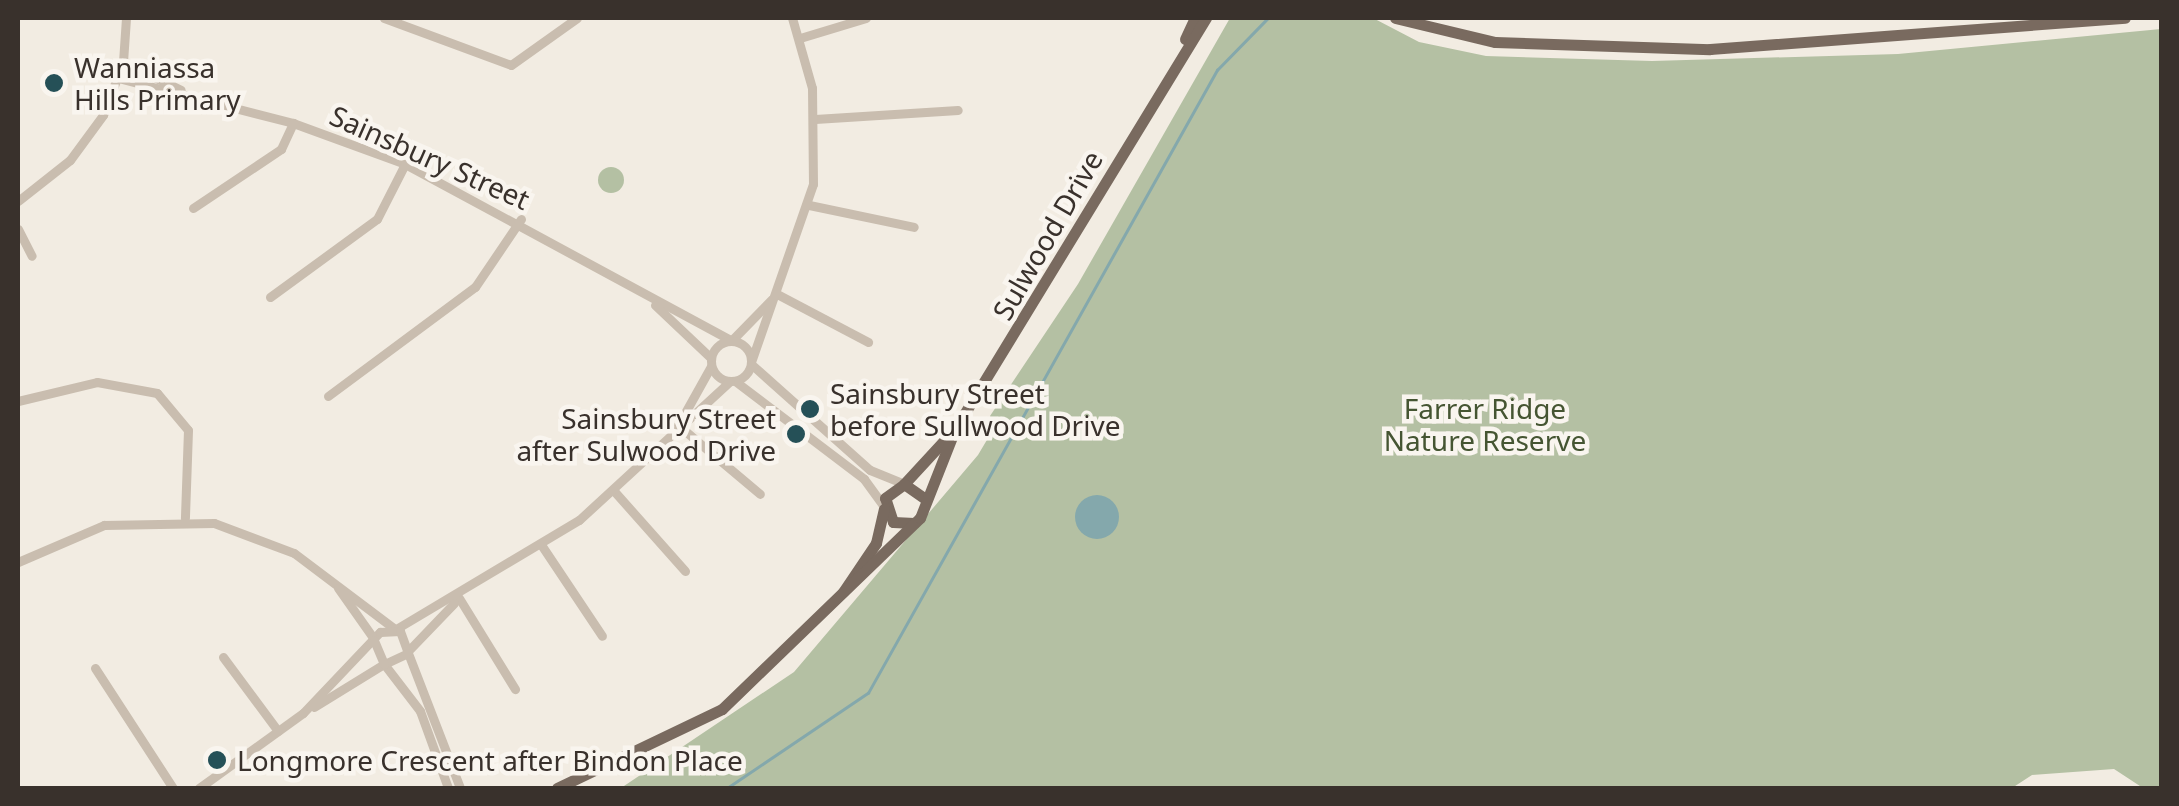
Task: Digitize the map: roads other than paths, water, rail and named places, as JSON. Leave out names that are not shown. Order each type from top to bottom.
[{"type":"main road","name":"Sulwood Drive","points":[[916,522],[955,429],[1174,61],[1195,18]]},
{"type":"main road","name":"Sulwood Drive","points":[[1174,61],[1206,18]]},
{"type":"main road","points":[[1185,48],[1215,18]]},
{"type":"main road","points":[[1395,18],[1495,42],[1710,49],[2125,18]]},
{"type":"main road","name":"Sulwood Drive","points":[[884,508],[955,429]]},
{"type":"main road","points":[[904,484],[924,498]]},
{"type":"main road","points":[[884,508],[897,524],[916,522]]},
{"type":"main road","points":[[842,592],[876,543],[884,508]]},
{"type":"main road","points":[[558,788],[722,709],[916,522]]},
{"type":"street","points":[[18,201],[79,150],[118,78],[126,18]]},
{"type":"street","points":[[384,18],[512,65],[577,18]]},
{"type":"street","points":[[303,712],[374,639],[459,598],[542,546],[614,491],[678,424],[751,363],[809,205],[815,119],[800,38],[792,18]]},
{"type":"street","points":[[800,38],[866,18]]},
{"type":"street","name":"Sainsbury Street","points":[[123,62],[181,90]]},
{"type":"street","name":"Sainsbury Street","points":[[118,78],[181,90],[293,123],[405,164],[521,220],[643,294],[732,340]]},
{"type":"street","points":[[815,119],[958,110]]},
{"type":"street","points":[[193,208],[281,149],[293,123]]},
{"type":"street","points":[[270,297],[378,219],[405,164]]},
{"type":"street","points":[[809,205],[914,226]]},
{"type":"street","points":[[328,396],[465,295],[521,220]]},
{"type":"street","points":[[18,229],[32,256]]},
{"type":"street","name":"Sainsbury Street","points":[[643,294],[732,381]]},
{"type":"street","points":[[678,424],[711,362],[777,294]]},
{"type":"street","points":[[777,294],[868,342]]},
{"type":"street","points":[[732,340],[751,363],[870,470],[904,484]]},
{"type":"street","points":[[732,381],[864,479],[884,508]]},
{"type":"street","points":[[18,401],[96,382],[156,392],[191,446],[185,518]]},
{"type":"street","points":[[678,424],[760,494]]},
{"type":"street","points":[[614,491],[685,571]]},
{"type":"street","points":[[18,562],[104,525],[185,518],[256,535],[336,585],[396,629],[409,652],[460,788]]},
{"type":"street","points":[[542,546],[602,636]]},
{"type":"street","points":[[336,585],[374,639],[384,664],[420,712],[448,788]]},
{"type":"street","points":[[199,788],[303,712],[409,652],[459,598]]},
{"type":"street","points":[[459,598],[515,689]]},
{"type":"street","points":[[223,657],[278,731]]},
{"type":"street","points":[[95,668],[173,788]]},
{"type":"water","points":[[1097,495],[1113,501],[1119,517],[1113,533],[1097,539],[1081,533],[1075,517],[1081,501]]},
{"type":"waterway","points":[[727,788],[868,693],[1217,70],[1268,18]]},
{"type":"place","name":"Wanniassa Hills Primary","points":[[54,83]]},
{"type":"place","name":"Sainsbury Street before Sullwood Drive","points":[[810,409]]},
{"type":"place","name":"Sainsbury Street after Sulwood Drive","points":[[796,434]]},
{"type":"place","name":"Longmore Crescent after Bindon Place","points":[[217,760]]},
{"type":"park label","name":"Farrer Ridge Nature Reserve","points":[[1485,424]]}]
